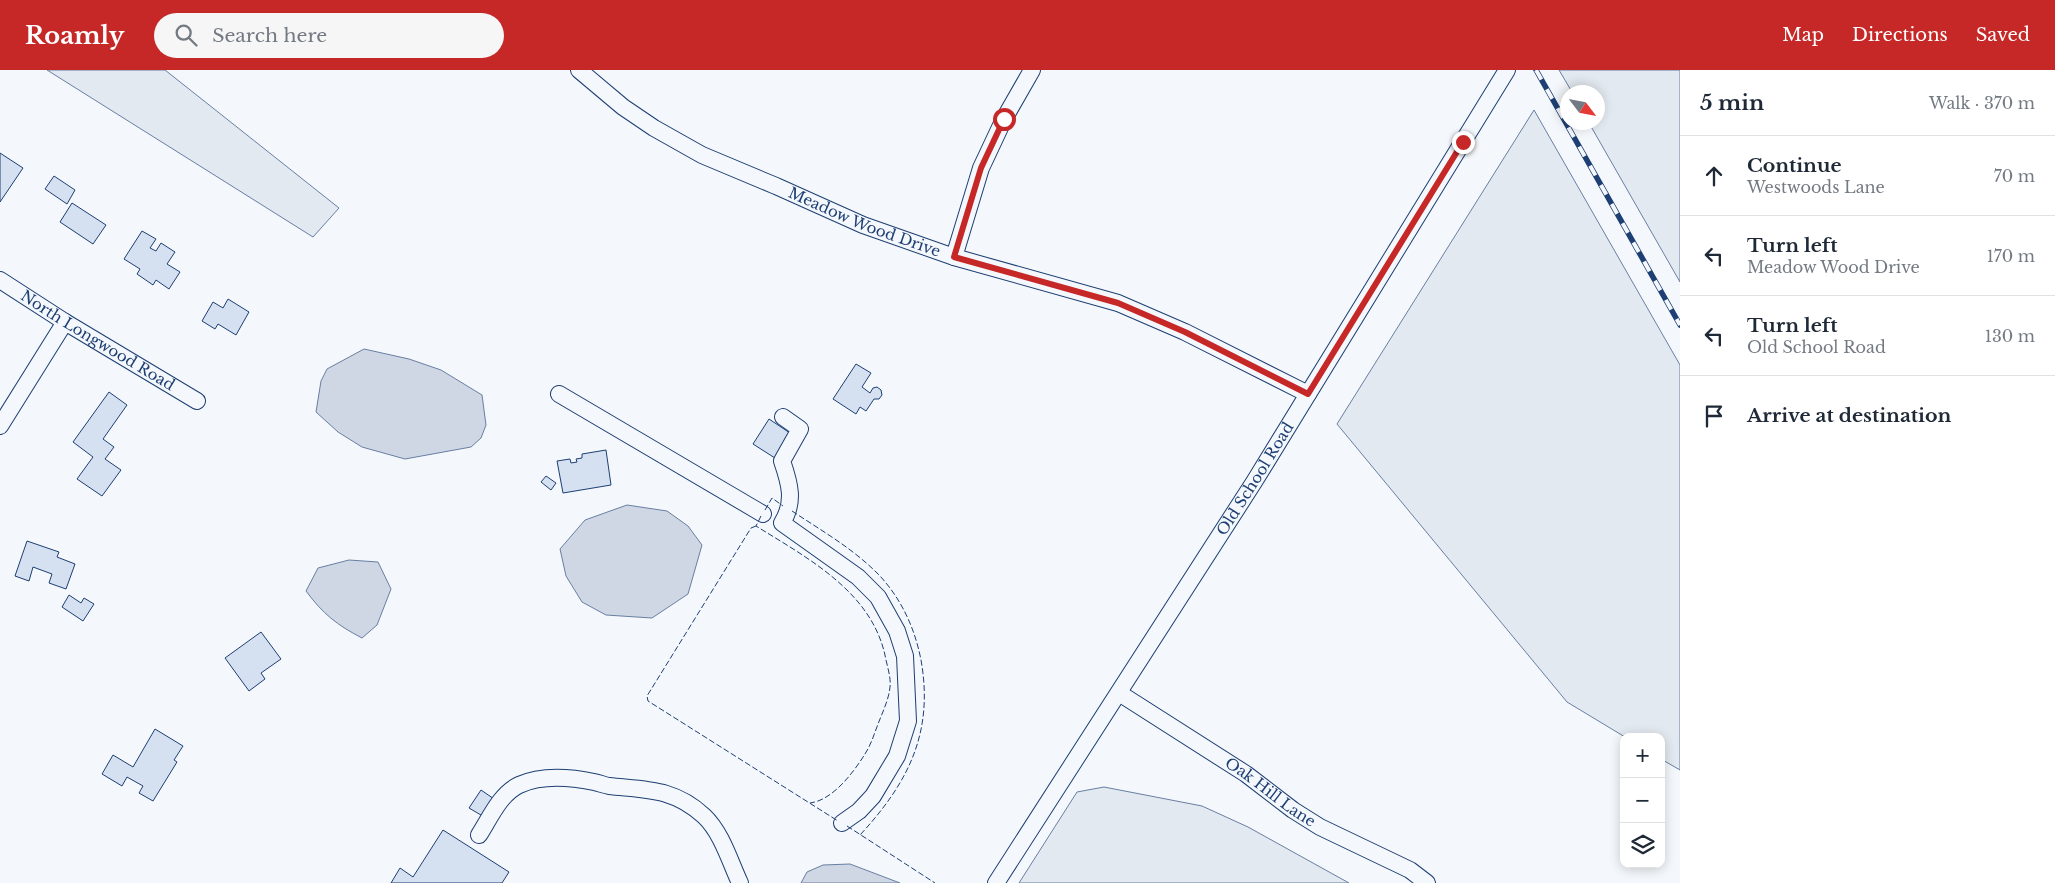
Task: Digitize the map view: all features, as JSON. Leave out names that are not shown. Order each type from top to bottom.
[{"type":"street","name":"Meadow Wood Drive","points":[[579,70],[623,108],[702,155],[863,226],[954,257],[1118,303],[1185,332],[1308,394]]},
{"type":"street","points":[[954,257],[981,168],[1004,119],[1032,70]]},
{"type":"street","name":"Old School Road","points":[[996,883],[1249,490],[1507,70]]},
{"type":"street","name":"North Longwood Road","points":[[0,280],[65,322],[197,401]]},
{"type":"street","points":[[0,426],[65,322]]},
{"type":"street","points":[[559,394],[763,514]]},
{"type":"street","points":[[783,417],[800,429],[782,461],[790,486],[787,514],[782,523],[858,577],[878,597],[897,630],[906,656],[908,721],[897,756],[872,796],[859,811],[842,824]]},
{"type":"street","name":"Oak Hill Lane","points":[[1119,693],[1246,774],[1307,818],[1410,870],[1427,883]]},
{"type":"street","points":[[479,836],[504,795],[518,785],[542,778],[570,778],[607,786],[659,790],[676,796],[704,816],[715,830],[740,883]]},
{"type":"shaded area","points":[[47,70],[165,70],[339,208],[313,237]]},
{"type":"shaded area","points":[[1559,70],[1680,70],[1680,282],[1593,130],[1605,130],[1605,85],[1568,85]]},
{"type":"shaded area","points":[[1534,110],[1680,365],[1680,770],[1665,761],[1665,733],[1620,734],[1567,702],[1337,424]]},
{"type":"shaded area","points":[[364,349],[409,359],[441,370],[482,395],[486,425],[481,438],[471,447],[405,459],[362,447],[338,432],[316,412],[321,381],[327,369]]},
{"type":"shaded area","points":[[627,505],[667,511],[688,526],[702,545],[688,594],[652,618],[606,615],[582,602],[566,576],[560,549],[585,520]]},
{"type":"shaded area","points":[[349,560],[378,562],[391,589],[377,625],[362,638],[331,618],[306,591],[318,568]]},
{"type":"shaded area","points":[[1104,787],[1202,806],[1248,827],[1349,883],[1019,883],[1077,792]]},
{"type":"shaded area","points":[[850,864],[900,883],[801,883],[807,872],[823,865]]},
{"type":"building","points":[[0,153],[23,168],[0,202]]},
{"type":"building","points":[[54,176],[75,190],[67,204],[45,189]]},
{"type":"building","points":[[72,203],[106,225],[93,244],[60,222]]},
{"type":"building","points":[[142,231],[156,239],[150,248],[156,251],[161,243],[175,252],[167,264],[180,272],[169,289],[156,280],[153,285],[137,274],[140,269],[124,259]]},
{"type":"building","points":[[228,299],[249,312],[236,335],[218,324],[215,329],[202,321],[213,302],[223,308]]},
{"type":"building","points":[[856,364],[871,373],[862,387],[870,393],[873,388],[877,387],[881,390],[882,395],[879,399],[874,399],[866,411],[860,407],[856,414],[833,399]]},
{"type":"building","points":[[109,392],[127,405],[103,439],[114,447],[105,459],[121,470],[102,496],[77,479],[93,457],[73,442]]},
{"type":"building","points":[[769,419],[793,435],[778,460],[753,444]]},
{"type":"building","points":[[606,450],[611,485],[563,493],[557,461],[570,459],[571,463],[577,462],[576,459],[582,458],[582,454]]},
{"type":"building","points":[[546,476],[556,483],[551,490],[541,482]]},
{"type":"building","points":[[27,541],[59,552],[57,557],[75,564],[66,589],[49,583],[52,574],[33,567],[29,581],[15,576]]},
{"type":"building","points":[[69,595],[81,603],[84,598],[94,604],[83,621],[62,607]]},
{"type":"building","points":[[261,632],[281,659],[261,673],[265,679],[249,691],[225,658]]},
{"type":"building","points":[[155,729],[183,746],[174,760],[177,762],[153,801],[139,793],[143,786],[127,777],[122,786],[102,774],[113,755],[133,767]]},
{"type":"building","points":[[481,790],[497,801],[486,818],[469,808]]},
{"type":"building","points":[[443,830],[509,872],[502,883],[391,883],[400,868],[413,877]]},
{"type":"railway","points":[[1536,70],[1680,325]]},
{"type":"fence","points":[[765,510],[772,498],[783,506]]},
{"type":"fence","points":[[792,511],[849,549],[870,566],[888,585],[901,605],[911,626],[921,660],[924,711],[920,734],[913,755],[904,776],[892,796],[860,835]]},
{"type":"fence","points":[[761,516],[756,526],[817,565],[854,597],[868,615],[879,636],[889,674],[890,687],[887,699],[872,741],[865,754],[842,784],[827,797],[810,803]]},
{"type":"fence","points":[[756,526],[751,528],[647,696],[648,701],[838,821]]},
{"type":"fence","points":[[847,826],[935,883]]},
{"type":"route","points":[[1004,119],[981,168],[954,257],[1118,303],[1185,332],[1308,394],[1463,142]]}]
